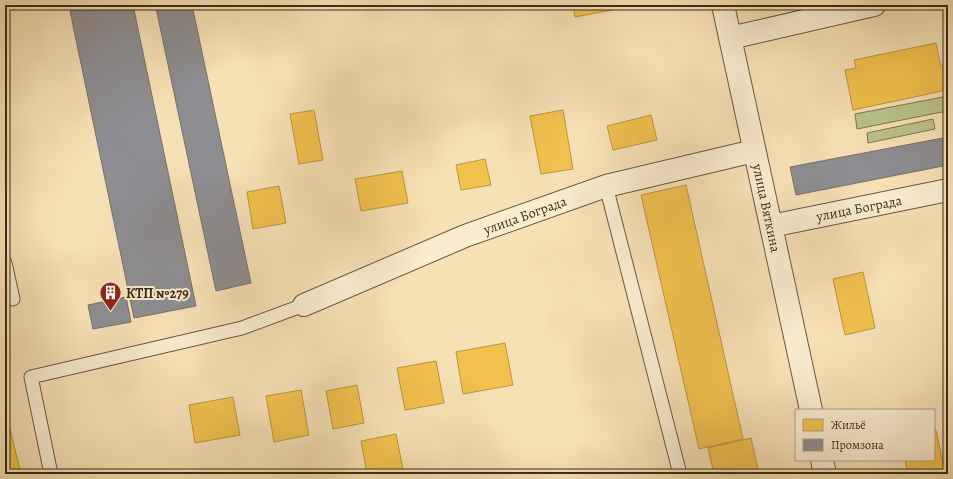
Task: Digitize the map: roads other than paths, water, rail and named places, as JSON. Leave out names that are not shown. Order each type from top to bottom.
[{"type":"street","name":"улица Вяткина","points":[[723,5],[811,409]]},
{"type":"street","points":[[730,38],[874,5]]},
{"type":"street","name":"улица Бограда","points":[[304,305],[465,236],[606,186],[754,150]]},
{"type":"street","name":"улица Бограда","points":[[771,226],[948,190]]},
{"type":"street","points":[[822,461],[825,474]]},
{"type":"lane","points":[[606,186],[680,474]]},
{"type":"lane","points":[[5,263],[13,299]]},
{"type":"lane","points":[[51,474],[30,377],[242,328],[304,305]]},
{"type":"place","name":"КТП №279","points":[[110,312]]}]
